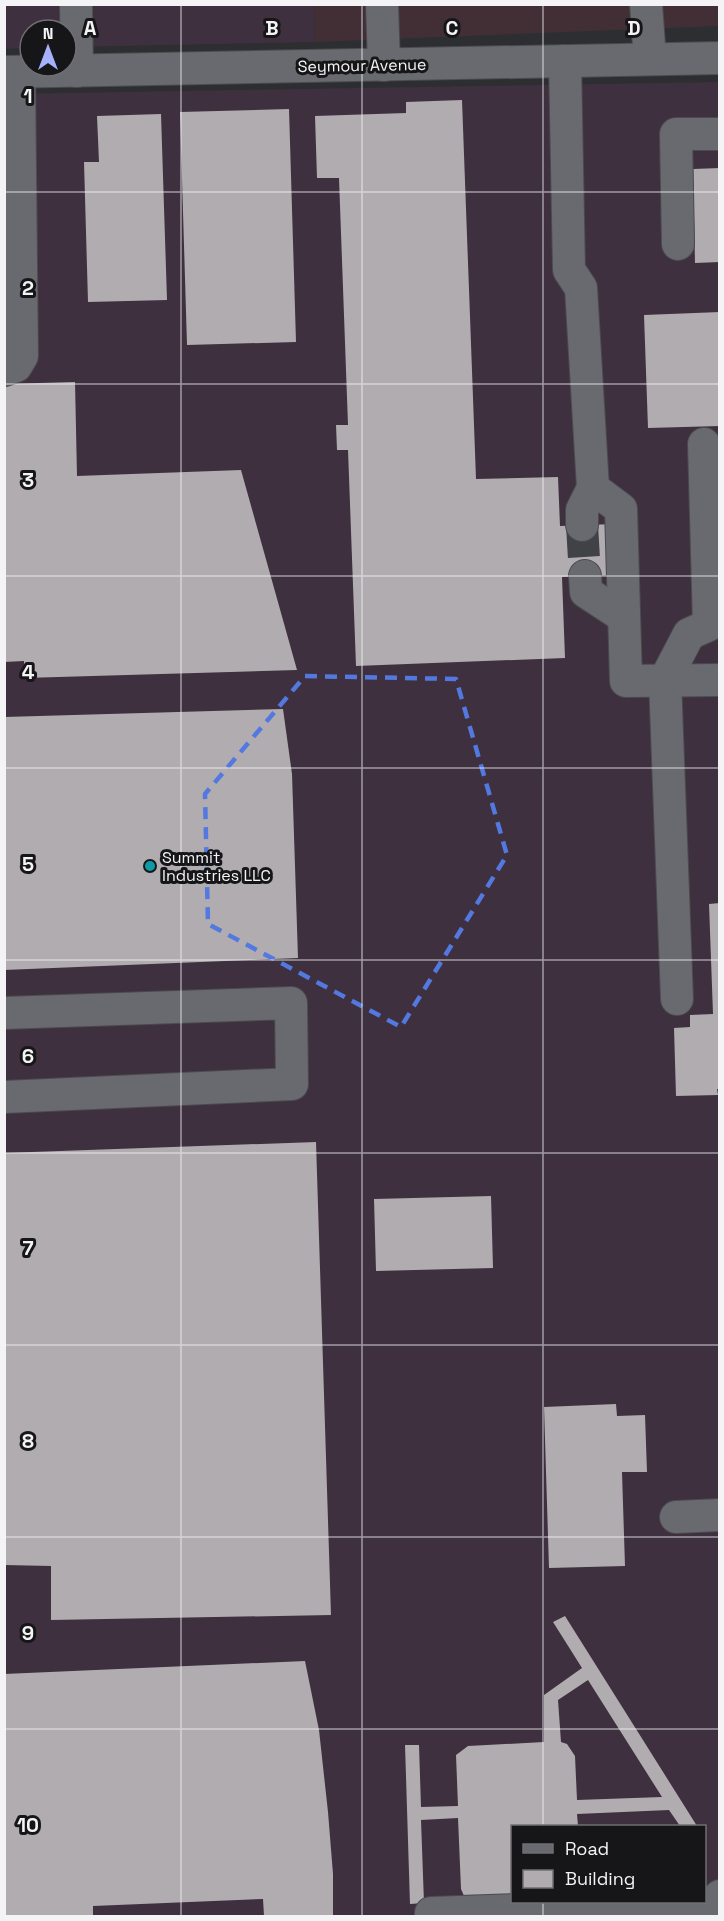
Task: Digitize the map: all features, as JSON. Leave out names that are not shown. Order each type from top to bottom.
[{"type":"street","points":[[381,4],[384,65]]},
{"type":"street","points":[[646,4],[650,59]]},
{"type":"street","name":"Seymour Avenue","points":[[78,71],[720,58]]},
{"type":"street","points":[[565,62],[568,270],[581,288],[593,488],[582,510],[582,525]]},
{"type":"street","points":[[4,370],[16,366],[22,356],[12,72]]},
{"type":"street","points":[[678,244],[676,134],[720,134]]},
{"type":"street","points":[[677,999],[665,680],[689,634],[709,625],[704,444]]},
{"type":"street","points":[[593,488],[621,509],[626,681],[720,680]]},
{"type":"street","points":[[585,576],[586,592],[624,617]]},
{"type":"street","points":[[4,1013],[291,1003],[292,1084],[4,1097]]},
{"type":"street","points":[[676,1517],[720,1515]]},
{"type":"street","points":[[431,1917],[431,1913],[714,1903],[720,1896]]},
{"type":"highlighted area","points":[[305,676],[456,679],[507,855],[401,1027],[208,924],[205,794]]},
{"type":"shaded area","points":[[4,5],[314,5],[315,42],[78,47],[78,18],[18,18],[18,48],[5,49]]},
{"type":"shaded area","points":[[314,5],[719,5],[719,26],[315,42]]},
{"type":"shaded area","points":[[719,82],[719,1916],[5,1916],[4,94]]},
{"type":"building","points":[[462,100],[476,479],[558,477],[560,526],[614,524],[616,575],[562,577],[565,658],[356,666],[348,450],[337,450],[336,425],[348,425],[339,178],[317,178],[315,116],[406,113],[406,102]]},
{"type":"building","points":[[289,109],[296,342],[187,345],[180,112]]},
{"type":"building","points":[[161,114],[167,300],[88,302],[84,162],[99,162],[97,116]]},
{"type":"building","points":[[720,168],[720,262],[695,263],[693,169]]},
{"type":"building","points":[[4,292],[8,292],[10,353],[4,353]]},
{"type":"building","points":[[720,312],[720,426],[648,428],[644,315]]},
{"type":"building","points":[[75,382],[77,476],[241,470],[297,670],[24,678],[24,661],[4,662],[4,384]]},
{"type":"building","name":"Summit Industries LLC","points":[[283,709],[292,774],[298,958],[4,970],[4,717]]},
{"type":"building","points":[[720,903],[720,1089],[717,1089],[718,1095],[676,1096],[674,1028],[690,1027],[690,1015],[713,1014],[709,904]]},
{"type":"building","points":[[316,1142],[331,1615],[51,1620],[51,1566],[4,1565],[4,1153]]},
{"type":"building","points":[[491,1196],[493,1268],[376,1271],[374,1199]]},
{"type":"building","points":[[616,1404],[617,1416],[645,1415],[647,1472],[622,1472],[625,1566],[549,1568],[544,1407]]},
{"type":"building","points":[[565,1616],[696,1825],[679,1825],[669,1810],[577,1814],[578,1825],[511,1825],[511,1899],[472,1901],[464,1896],[461,1889],[458,1818],[421,1820],[424,1903],[410,1904],[405,1745],[419,1745],[421,1807],[458,1806],[456,1755],[468,1746],[544,1742],[544,1695],[582,1668],[553,1622]],"holes":[[[588,1680],[662,1797],[577,1800],[575,1756],[567,1744],[561,1742],[558,1700]]]},
{"type":"building","points":[[305,1661],[319,1730],[333,1874],[333,1916],[264,1916],[263,1899],[93,1906],[93,1916],[4,1916],[4,1674]]},
{"type":"tunnel","points":[[582,525],[585,576]]},
{"type":"place","name":"Summit Industries LLC","points":[[150,866]]}]
